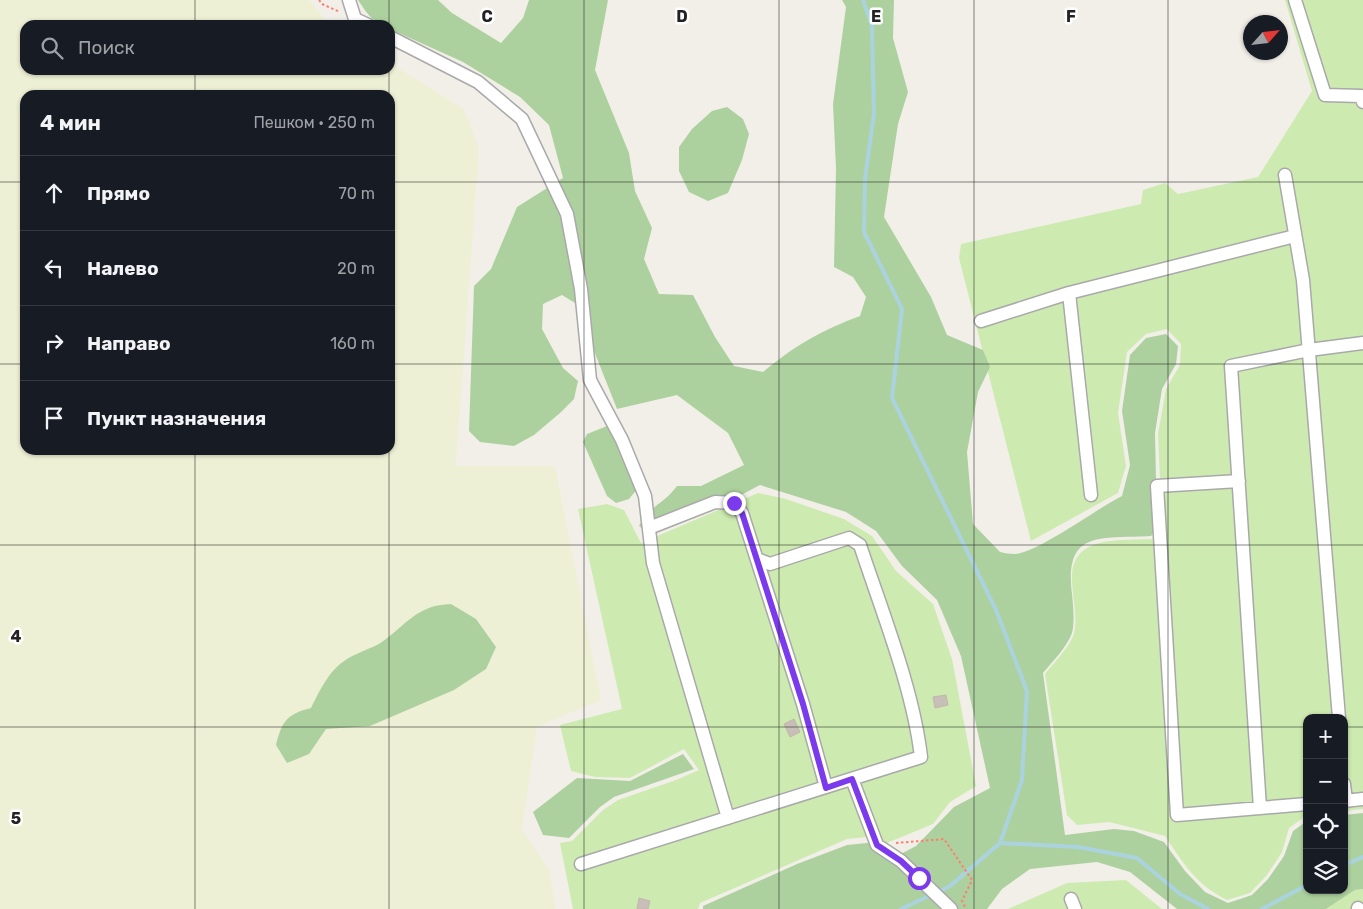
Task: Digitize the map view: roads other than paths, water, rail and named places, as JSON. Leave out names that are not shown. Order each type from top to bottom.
[{"type":"street","points":[[349,0],[358,20]]},
{"type":"street","points":[[1295,0],[1325,95],[1361,96],[1363,102]]},
{"type":"street","points":[[395,39],[478,82],[522,119],[567,214],[581,289],[590,380],[622,440],[645,496],[653,563],[728,818]]},
{"type":"street","points":[[1285,175],[1303,280],[1339,714]]},
{"type":"street","points":[[981,320],[1069,293],[1295,236]]},
{"type":"street","points":[[1069,293],[1091,495]]},
{"type":"street","points":[[1260,808],[1231,366],[1309,350],[1363,343]]},
{"type":"street","points":[[1238,481],[1157,486],[1177,815],[1303,804]]},
{"type":"street","points":[[649,528],[715,502],[734,503],[742,513],[803,704],[826,788]]},
{"type":"street","points":[[581,864],[921,757],[919,737],[907,691],[860,545],[849,538],[770,564],[757,559]]},
{"type":"street","points":[[852,779],[877,845],[901,861],[950,908]]},
{"type":"street","points":[[1348,801],[1363,799]]},
{"type":"waterway","points":[[863,0],[872,26],[874,113],[865,179],[864,232],[902,309],[892,398],[996,610],[1027,691],[1022,780],[1000,843],[950,886],[938,892]]},
{"type":"waterway","points":[[1000,843],[1078,847],[1137,858],[1180,894],[1208,909]]},
{"type":"waterway","points":[[1348,863],[1363,857]]},
{"type":"waterway","points":[[1262,909],[1303,887]]},
{"type":"waterway","points":[[901,909],[931,895]]}]
